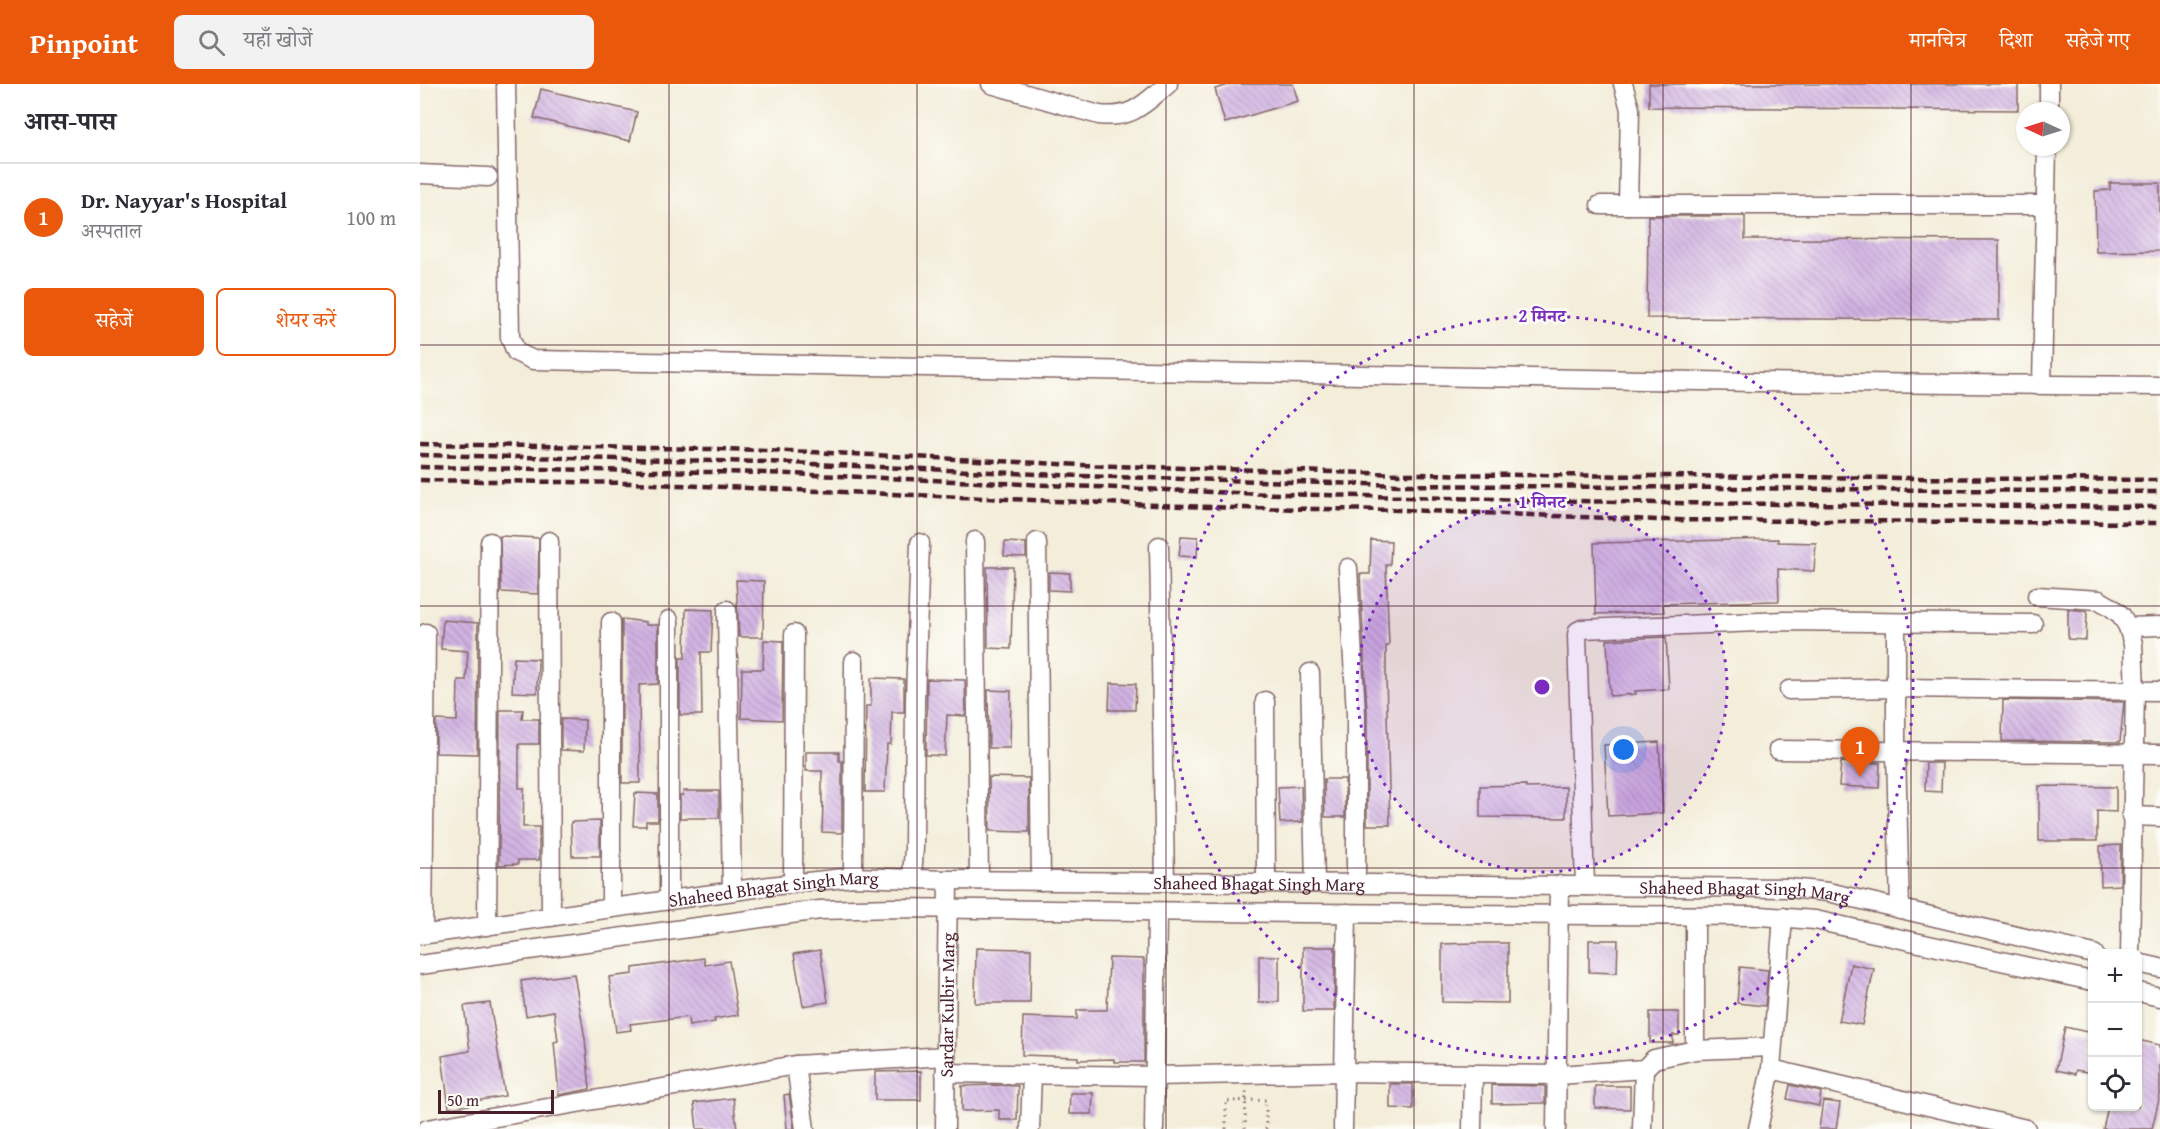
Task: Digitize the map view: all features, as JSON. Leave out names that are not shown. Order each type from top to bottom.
[{"type":"street","points":[[506,84],[510,337],[516,352],[533,360],[1755,382],[2160,386]]},
{"type":"street","points":[[991,84],[1099,115],[1111,116],[1122,116],[1134,111],[1168,84]]},
{"type":"street","points":[[1623,84],[1630,109],[1628,205]]},
{"type":"street","points":[[2049,84],[2049,102]]},
{"type":"street","points":[[2042,384],[2048,156]]},
{"type":"street","points":[[420,174],[488,177]]},
{"type":"street","points":[[1600,205],[2046,205]]},
{"type":"street","points":[[549,541],[551,917]]},
{"type":"street","points":[[975,541],[979,880]]},
{"type":"street","points":[[487,926],[490,542]]},
{"type":"street","points":[[1037,542],[1041,881]]},
{"type":"street","points":[[912,878],[920,543]]},
{"type":"street","points":[[1160,546],[1165,882]]},
{"type":"street","points":[[1348,568],[1356,714],[1356,883]]},
{"type":"street","points":[[2037,596],[2099,600],[2111,606],[2121,615],[2128,627],[2135,659],[2130,949]]},
{"type":"street","points":[[727,610],[732,891]]},
{"type":"street","points":[[669,620],[669,900]]},
{"type":"street","points":[[1585,886],[1578,631],[1582,629],[1784,621],[2033,624]]},
{"type":"street","points":[[611,622],[611,908]]},
{"type":"street","points":[[1896,624],[1900,909]]},
{"type":"street","points":[[2128,627],[2160,626]]},
{"type":"street","points":[[422,934],[426,633]]},
{"type":"street","points":[[793,884],[794,634]]},
{"type":"street","points":[[854,661],[854,877]]},
{"type":"street","points":[[1310,673],[1315,883]]},
{"type":"street","points":[[1790,690],[1897,688],[2160,691]]},
{"type":"street","points":[[1265,701],[1266,883]]},
{"type":"street","points":[[1778,750],[2160,754]]},
{"type":"street","points":[[2131,816],[2160,817]]},
{"type":"street","name":"Shaheed Bhagat Singh Marg","points":[[422,934],[732,891],[854,877],[948,880],[1789,888],[1828,892],[2088,953]]},
{"type":"street","name":"Sardar Kulbir Marg","points":[[945,1129],[948,880]]},
{"type":"street","points":[[1556,1129],[1559,885]]},
{"type":"street","name":"Shaheed Bhagat Singh Marg","points":[[420,965],[820,910],[948,909],[1783,918],[1815,920],[2088,980]]},
{"type":"street","points":[[1154,1129],[1157,912]]},
{"type":"street","points":[[1343,1129],[1347,913]]},
{"type":"street","points":[[1695,916],[1695,1039]]},
{"type":"street","points":[[1758,1129],[1771,1069],[1783,918]]},
{"type":"street","points":[[2142,964],[2160,968]]},
{"type":"street","points":[[2142,993],[2160,997]]},
{"type":"street","points":[[436,1128],[796,1065],[946,1064],[1032,1074],[1155,1076],[1343,1072],[1558,1075],[1644,1069],[1654,1059],[1695,1050],[1772,1047]]},
{"type":"street","points":[[796,1065],[805,1129]]},
{"type":"street","points":[[1642,1129],[1644,1069]]},
{"type":"street","points":[[1771,1069],[2026,1129]]},
{"type":"street","points":[[1030,1129],[1032,1074]]},
{"type":"street","points":[[1472,1129],[1473,1074]]},
{"type":"path","points":[[1245,1129],[1246,1074]]},
{"type":"path","points":[[1226,1129],[1227,1101],[1246,1100],[1266,1100],[1266,1129]]},
{"type":"building","points":[[1232,84],[1293,84],[1298,101],[1225,123],[1215,89]]},
{"type":"building","points":[[1649,84],[2018,84],[2016,110],[1649,107]]},
{"type":"building","points":[[541,89],[637,112],[630,141],[534,118]]},
{"type":"building","points":[[2110,183],[2160,183],[2160,251],[2096,252],[2095,191],[2110,190]]},
{"type":"building","points":[[1648,216],[1745,216],[1745,239],[1999,240],[1999,320],[1647,318]]},
{"type":"building","points":[[500,536],[539,538],[538,594],[501,592]]},
{"type":"building","points":[[1181,536],[1198,537],[1197,557],[1179,556]]},
{"type":"building","points":[[1778,539],[1778,542],[1816,543],[1814,571],[1778,569],[1779,601],[1663,604],[1664,612],[1596,614],[1594,543]]},
{"type":"building","points":[[1371,540],[1391,541],[1390,565],[1386,565],[1390,825],[1367,825],[1367,713],[1360,574],[1370,574]]},
{"type":"building","points":[[1005,542],[1026,543],[1026,557],[1004,556]]},
{"type":"building","points":[[987,567],[1013,567],[1011,649],[988,648]]},
{"type":"building","points":[[1049,572],[1070,573],[1070,591],[1049,590]]},
{"type":"building","points":[[736,580],[764,581],[763,637],[739,637]]},
{"type":"building","points":[[686,609],[713,610],[711,652],[701,652],[702,715],[680,715],[680,658],[685,658]]},
{"type":"building","points":[[2068,609],[2087,611],[2086,640],[2068,639]]},
{"type":"building","points":[[622,619],[646,622],[646,625],[658,625],[658,684],[639,685],[640,783],[622,783]]},
{"type":"building","points":[[443,620],[478,623],[477,754],[436,753],[436,720],[457,721],[458,680],[466,680],[468,651],[441,649]]},
{"type":"building","points":[[1666,637],[1669,689],[1635,691],[1636,694],[1610,696],[1607,640]]},
{"type":"building","points":[[764,640],[783,641],[782,720],[741,718],[742,669],[763,669]]},
{"type":"building","points":[[514,658],[538,659],[537,693],[512,692]]},
{"type":"building","points":[[871,678],[904,679],[904,712],[892,712],[891,744],[887,744],[885,792],[865,792],[866,706],[871,706]]},
{"type":"building","points":[[927,679],[965,680],[966,716],[947,715],[945,756],[926,755]]},
{"type":"building","points":[[1110,683],[1136,684],[1135,710],[1109,710]]},
{"type":"building","points":[[988,690],[1011,691],[1010,748],[989,748]]},
{"type":"building","points":[[2003,700],[2124,702],[2120,742],[2002,741]]},
{"type":"building","points":[[500,710],[523,710],[522,719],[539,719],[539,744],[519,744],[519,788],[524,788],[523,827],[539,827],[539,860],[518,860],[518,864],[499,865]]},
{"type":"building","points":[[561,719],[585,720],[584,751],[561,750]]},
{"type":"building","points":[[1659,742],[1663,813],[1608,816],[1604,745]]},
{"type":"building","points":[[806,752],[839,752],[839,761],[842,761],[842,833],[822,832],[822,771],[806,771]]},
{"type":"building","points":[[1841,762],[1880,763],[1879,788],[1839,786]]},
{"type":"building","points":[[1926,763],[1942,763],[1941,792],[1925,791]]},
{"type":"building","points":[[989,777],[1029,778],[1029,832],[990,831]]},
{"type":"building","points":[[1324,779],[1345,779],[1345,817],[1325,817]]},
{"type":"building","points":[[1526,785],[1526,788],[1566,787],[1566,818],[1480,817],[1480,786]]},
{"type":"building","points":[[1301,786],[1302,822],[1280,823],[1278,787]]},
{"type":"building","points":[[2039,786],[2116,787],[2116,812],[2097,811],[2097,841],[2039,841]]},
{"type":"building","points":[[683,791],[719,791],[719,818],[680,818],[680,795],[683,795]]},
{"type":"building","points":[[635,793],[658,794],[658,821],[646,821],[646,826],[633,826]]},
{"type":"building","points":[[600,821],[600,856],[572,856],[571,822]]},
{"type":"building","points":[[2121,845],[2120,885],[2101,886],[2100,846]]},
{"type":"building","points":[[1589,940],[1618,940],[1617,973],[1589,972]]},
{"type":"building","points":[[1508,943],[1508,1003],[1442,1002],[1442,944]]},
{"type":"building","points":[[1303,947],[1335,947],[1334,1011],[1303,1011]]},
{"type":"building","points":[[976,948],[1031,949],[1030,1003],[975,1003]]},
{"type":"building","points":[[820,950],[828,1002],[803,1006],[794,954]]},
{"type":"building","points":[[1259,956],[1279,956],[1279,1002],[1259,1003]]},
{"type":"building","points":[[704,958],[705,965],[729,961],[738,1015],[689,1026],[688,1017],[630,1024],[631,1030],[616,1032],[609,977],[633,974],[633,968]]},
{"type":"building","points":[[1109,958],[1144,959],[1144,1062],[1022,1055],[1023,1017],[1077,1019],[1077,1010],[1107,1010]]},
{"type":"building","points":[[1851,964],[1874,969],[1862,1025],[1839,1021]]},
{"type":"building","points":[[1740,967],[1768,970],[1765,1006],[1737,1003]]},
{"type":"building","points":[[574,974],[585,1039],[590,1089],[559,1095],[554,1042],[558,1041],[554,1011],[526,1016],[521,981]]},
{"type":"building","points":[[490,1003],[505,1096],[449,1108],[442,1056],[470,1051],[464,1006]]},
{"type":"building","points":[[1650,1012],[1679,1012],[1679,1035],[1673,1035],[1673,1043],[1650,1043]]},
{"type":"building","points":[[2065,1027],[2088,1032],[2088,1072],[2076,1070],[2075,1074],[2056,1070]]},
{"type":"building","points":[[2142,1041],[2160,1045],[2160,1095],[2152,1129],[2103,1129],[2107,1111],[2142,1111]]},
{"type":"building","points":[[921,1071],[921,1100],[875,1100],[875,1072]]},
{"type":"building","points":[[1390,1084],[1413,1084],[1413,1109],[1390,1108]]},
{"type":"building","points":[[1492,1085],[1545,1086],[1545,1103],[1492,1104]]},
{"type":"building","points":[[1790,1085],[1821,1092],[1819,1106],[1787,1099]]},
{"type":"building","points":[[962,1086],[1018,1086],[1017,1120],[999,1120],[999,1110],[962,1111]]},
{"type":"building","points":[[1595,1086],[1630,1086],[1630,1109],[1595,1108]]},
{"type":"building","points":[[1070,1093],[1093,1093],[1092,1114],[1069,1114]]},
{"type":"building","points":[[789,1094],[794,1129],[787,1129],[784,1095]]},
{"type":"building","points":[[733,1098],[737,1129],[697,1129],[694,1103]]},
{"type":"building","points":[[1823,1101],[1840,1103],[1836,1129],[1819,1129]]},
{"type":"railway","points":[[420,444],[768,450],[1081,465],[1404,474],[2160,480]]},
{"type":"railway","points":[[420,455],[768,462],[1081,476],[1403,485],[2160,492]]},
{"type":"railway","points":[[420,467],[767,473],[1236,493],[1662,503],[2160,507]]},
{"type":"railway","points":[[420,480],[631,483],[1236,508],[1403,510],[1658,520],[2160,523]]},
{"type":"place","name":"Dr. Nayyar's Hospital","points":[[1860,777]]}]
